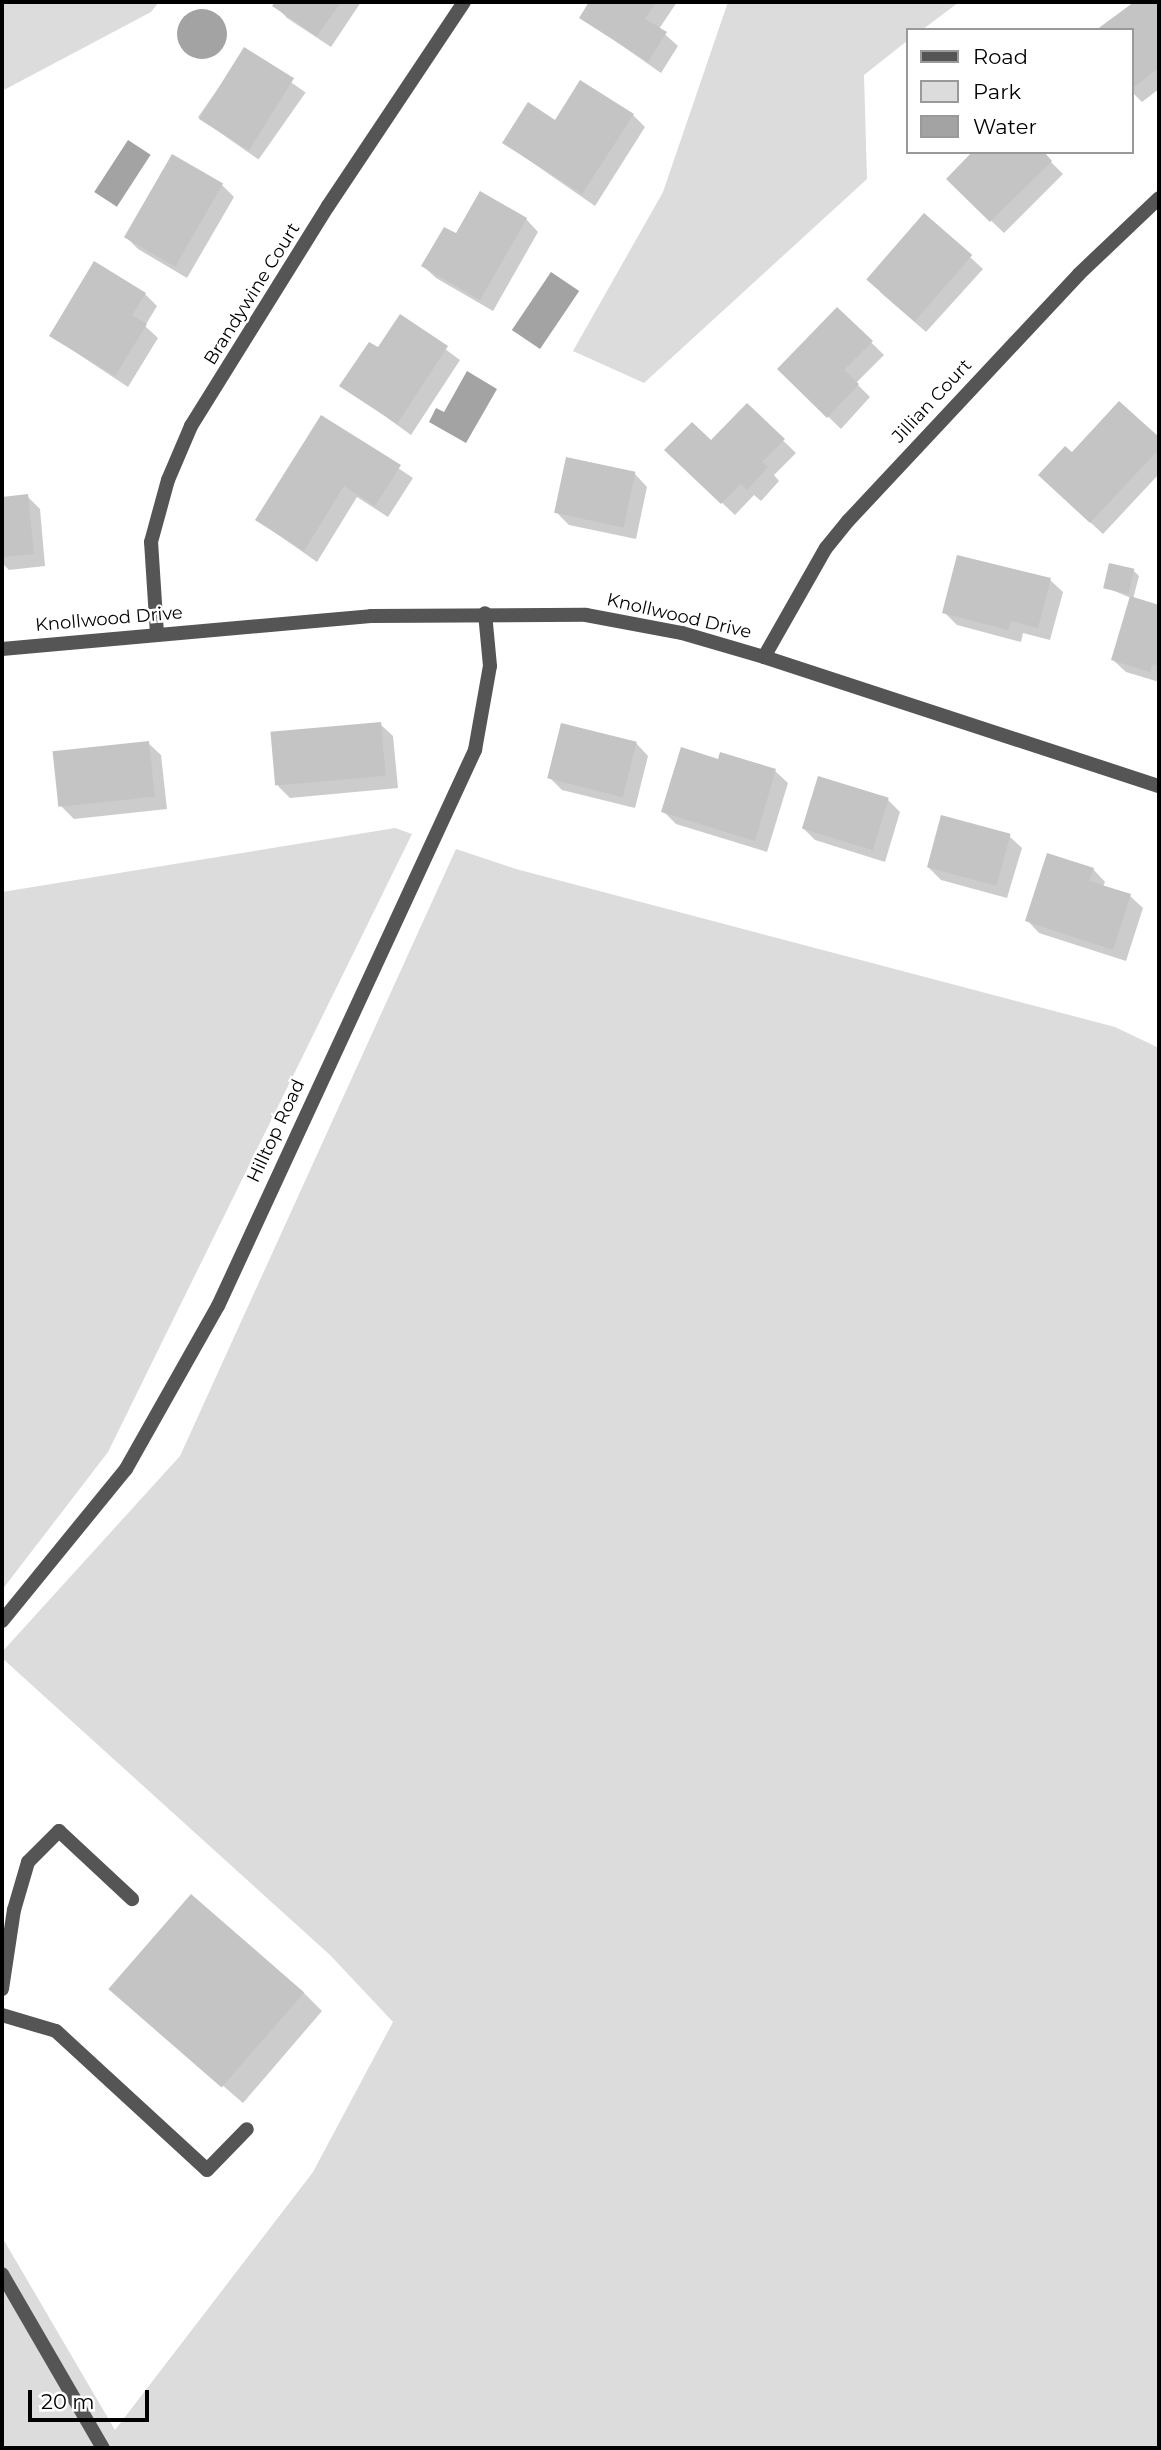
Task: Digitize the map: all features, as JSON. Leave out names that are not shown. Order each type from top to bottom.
[{"type":"street","name":"Brandywine Court","points":[[157,634],[151,542],[168,480],[191,426],[464,2]]},
{"type":"street","name":"Jillian Court","points":[[764,656],[826,548],[848,521],[1079,274],[1159,198]]},
{"type":"street","name":"Knollwood Drive","points":[[2,649],[371,616],[485,612],[586,615],[682,633],[764,656],[1159,786]]},
{"type":"street","name":"Hilltop Road","points":[[2,1621],[126,1469],[218,1306],[475,750],[490,666],[485,612]]},
{"type":"street","points":[[2,1989],[14,1910],[28,1862],[59,1832],[132,1899]]},
{"type":"street","points":[[2,2015],[56,2031],[207,2169],[247,2129]]},
{"type":"street","points":[[2,2274],[103,2448]]},
{"type":"green space","points":[[2,2],[159,2],[151,12],[2,91]]},
{"type":"green space","points":[[728,2],[959,2],[925,28],[906,28],[906,42],[864,75],[867,179],[644,383],[573,351],[663,192]]},
{"type":"green space","points":[[395,828],[412,834],[108,1452],[2,1590],[2,892]]},
{"type":"green space","points":[[456,849],[516,869],[1115,1027],[1159,1048],[1159,2448],[2,2448],[2,2237],[115,2430],[313,2172],[393,2022],[330,1955],[2,1658],[2,1652],[180,1456]]},
{"type":"water","points":[[202,9],[220,16],[227,34],[220,52],[202,59],[184,52],[177,34],[184,16]]},
{"type":"water","points":[[128,140],[151,155],[117,207],[94,192]]},
{"type":"water","points":[[551,272],[579,291],[540,349],[512,330]]},
{"type":"water","points":[[467,371],[497,389],[466,443],[429,422],[436,408],[444,412]]},
{"type":"building","points":[[275,2],[341,2],[317,36],[272,6]]},
{"type":"building","points":[[589,2],[656,2],[645,19],[667,32],[648,62],[579,18]]},
{"type":"building","points":[[1134,2],[1159,2],[1159,68],[1133,88],[1133,28],[1099,28]]},
{"type":"building","points":[[244,47],[294,78],[249,150],[199,119]]},
{"type":"building","points":[[580,80],[634,114],[582,194],[502,143],[528,102],[555,120]]},
{"type":"building","points":[[172,154],[223,184],[175,267],[124,237]]},
{"type":"building","points":[[970,154],[1046,154],[1052,161],[990,222],[946,179]]},
{"type":"building","points":[[480,191],[527,218],[480,300],[421,266],[444,227],[456,233]]},
{"type":"building","points":[[924,213],[972,255],[915,321],[866,279]]},
{"type":"building","points":[[94,261],[146,293],[132,315],[147,324],[115,376],[49,336]]},
{"type":"building","points":[[837,307],[873,341],[844,370],[859,384],[827,418],[777,369]]},
{"type":"building","points":[[400,314],[448,346],[397,424],[339,386],[369,342],[378,347]]},
{"type":"building","points":[[1119,401],[1159,437],[1159,449],[1090,523],[1038,475],[1065,446],[1072,452]]},
{"type":"building","points":[[747,403],[785,439],[762,462],[768,467],[747,490],[741,484],[721,504],[664,450],[692,422],[711,440]]},
{"type":"building","points":[[321,415],[401,465],[375,506],[344,486],[304,551],[255,520]]},
{"type":"building","points":[[566,457],[635,472],[624,528],[554,513]]},
{"type":"building","points":[[28,494],[34,554],[2,557],[2,497]]},
{"type":"building","points":[[957,555],[1051,578],[1038,628],[1011,621],[1008,630],[942,613]]},
{"type":"building","points":[[1109,563],[1134,569],[1128,594],[1103,588]]},
{"type":"building","points":[[1130,596],[1159,605],[1159,666],[1153,664],[1150,672],[1111,660]]},
{"type":"building","points":[[381,722],[386,776],[275,785],[270,732]]},
{"type":"building","points":[[561,723],[637,742],[623,797],[547,778]]},
{"type":"building","points":[[149,741],[155,797],[58,807],[53,751]]},
{"type":"building","points":[[681,747],[718,759],[720,752],[776,769],[755,841],[661,812]]},
{"type":"building","points":[[818,776],[889,798],[873,850],[802,829]]},
{"type":"building","points":[[941,815],[1011,834],[997,886],[927,867]]},
{"type":"building","points":[[1047,853],[1094,868],[1089,881],[1131,894],[1113,950],[1025,921]]},
{"type":"building","points":[[191,1894],[304,1992],[222,2088],[108,1989]]}]
